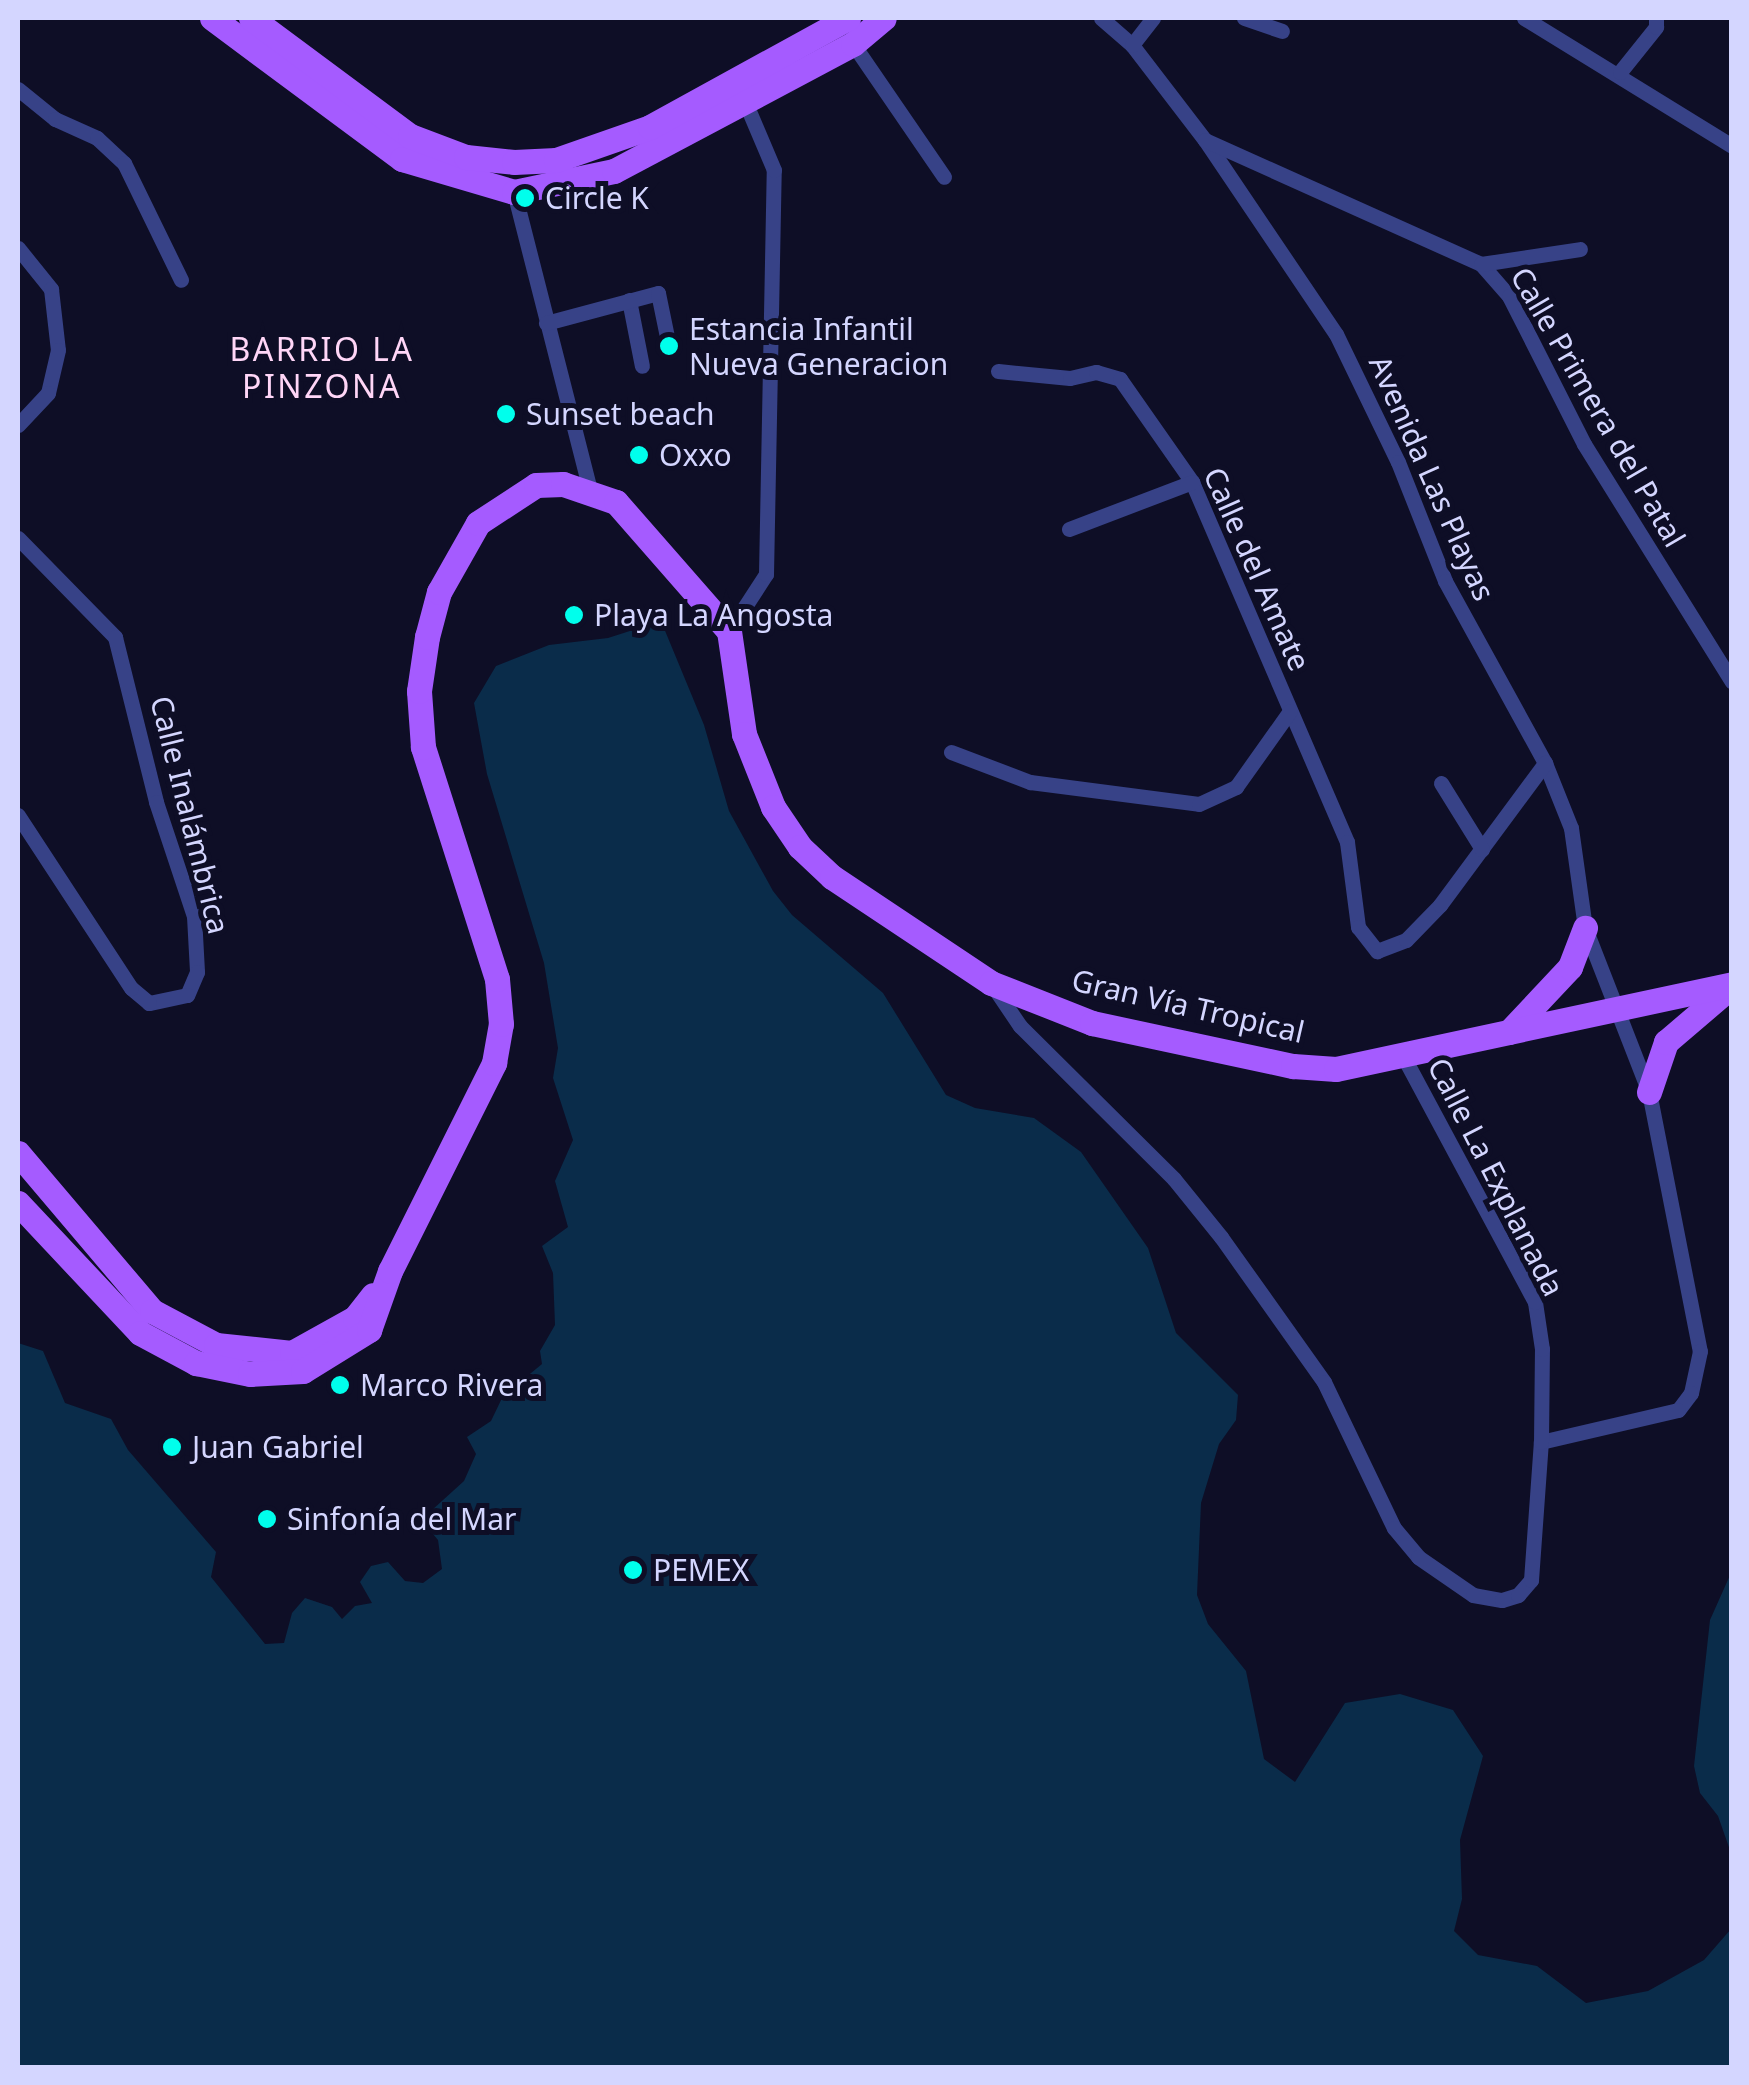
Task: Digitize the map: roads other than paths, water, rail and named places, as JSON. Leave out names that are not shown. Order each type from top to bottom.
[{"type":"main road","points":[[212,18],[402,159],[514,192],[614,171],[848,18]]},
{"type":"main road","points":[[251,18],[410,136],[466,157],[556,160],[650,127],[852,44],[884,18]]},
{"type":"main road","points":[[18,1203],[140,1333],[212,1369],[250,1374],[314,1369],[369,1330],[390,1271],[494,1063],[501,1024],[498,979],[424,747],[419,691],[427,636],[440,592],[478,523],[536,486],[590,491],[616,502],[729,631]]},
{"type":"main road","name":"Gran Vía Tropical","points":[[729,631],[744,734],[774,808],[800,847],[832,877],[991,983],[1092,1023],[1294,1066],[1336,1069],[1732,985]]},
{"type":"main road","points":[[1508,1032],[1570,968],[1585,928]]},
{"type":"main road","points":[[1649,1092],[1666,1042],[1732,985]]},
{"type":"main road","points":[[18,1153],[152,1310],[216,1345],[292,1353],[355,1318],[390,1271]]},
{"type":"street","name":"Avenida Las Playas","points":[[1101,18],[1132,46],[1205,140],[1336,334],[1398,462],[1445,582],[1545,763],[1571,828],[1585,928],[1649,1092],[1700,1352],[1698,1374],[1678,1410],[1542,1442]]},
{"type":"street","points":[[1132,46],[1153,18]]},
{"type":"street","points":[[1244,18],[1282,30]]},
{"type":"street","points":[[1524,18],[1620,72],[1732,146]]},
{"type":"street","points":[[1620,72],[1656,27],[1653,18]]},
{"type":"street","points":[[852,44],[944,178]]},
{"type":"street","points":[[18,89],[56,119],[97,138],[124,163],[181,280]]},
{"type":"street","points":[[729,631],[766,574],[774,170],[738,89]]},
{"type":"street","name":"Calle Primera del Patal","points":[[1205,140],[1481,264],[1509,296],[1584,444],[1732,682]]},
{"type":"street","points":[[514,192],[590,491]]},
{"type":"street","points":[[18,248],[51,290],[58,350],[48,393],[18,425]]},
{"type":"street","points":[[1481,264],[1580,248]]},
{"type":"street","points":[[546,323],[658,293],[667,337]]},
{"type":"street","points":[[629,300],[642,366]]},
{"type":"street","name":"Calle del Amate","points":[[998,371],[1030,370],[1120,379],[1192,482],[1347,842],[1358,927],[1377,951],[1406,940],[1482,849],[1545,763]]},
{"type":"street","points":[[1069,529],[1192,482]]},
{"type":"street","name":"Calle Inalámbrica","points":[[18,538],[115,637],[156,802],[194,916],[197,972],[186,996],[149,1003],[131,988],[18,815]]},
{"type":"street","name":"Calle del Amate","points":[[951,752],[1030,782],[1189,805],[1236,787],[1290,711]]},
{"type":"street","points":[[1441,784],[1482,849]]},
{"type":"street","name":"Calle La Explanada","points":[[991,983],[1020,1026],[1174,1179],[1220,1237],[1324,1382],[1394,1528],[1444,1580],[1502,1600],[1518,1595],[1531,1580],[1542,1442],[1542,1348],[1535,1302],[1403,1056]]},
{"type":"water","points":[[661,621],[704,725],[729,811],[773,891],[792,915],[883,993],[946,1095],[975,1108],[1034,1118],[1081,1152],[1148,1248],[1176,1333],[1238,1395],[1236,1420],[1219,1444],[1201,1503],[1197,1595],[1208,1624],[1246,1671],[1264,1759],[1295,1782],[1345,1703],[1400,1694],[1453,1710],[1483,1756],[1460,1840],[1462,1899],[1454,1931],[1478,1955],[1537,1966],[1586,2003],[1648,1991],[1704,1960],[1731,1929],[1731,2067],[18,2067],[18,1343],[43,1351],[65,1403],[111,1419],[128,1450],[216,1552],[211,1577],[265,1644],[284,1643],[292,1613],[305,1598],[332,1607],[342,1619],[355,1606],[372,1603],[360,1582],[371,1566],[388,1562],[405,1581],[423,1583],[442,1569],[438,1540],[421,1520],[464,1481],[476,1454],[467,1437],[491,1421],[503,1396],[542,1364],[540,1351],[555,1325],[553,1273],[542,1246],[568,1227],[555,1181],[573,1140],[553,1078],[558,1048],[544,963],[487,774],[474,703],[496,666],[549,645],[608,638]]},
{"type":"water","points":[[1731,1573],[1731,1853],[1718,1816],[1700,1793],[1694,1766],[1710,1620]]},
{"type":"place","name":"Circle K","points":[[525,198]]},
{"type":"place","name":"Estancia Infantil Nueva Generacion","points":[[669,346]]},
{"type":"place","name":"Sunset beach","points":[[506,414]]},
{"type":"place","name":"Oxxo","points":[[639,455]]},
{"type":"place","name":"Playa La Angosta","points":[[574,615]]},
{"type":"place","name":"Marco Rivera","points":[[340,1385]]},
{"type":"place","name":"Juan Gabriel","points":[[172,1447]]},
{"type":"place","name":"Sinfonía del Mar","points":[[267,1519]]},
{"type":"place","name":"PEMEX","points":[[633,1570]]},
{"type":"district","name":"BARRIO LA PINZONA","points":[[322,368]]}]
